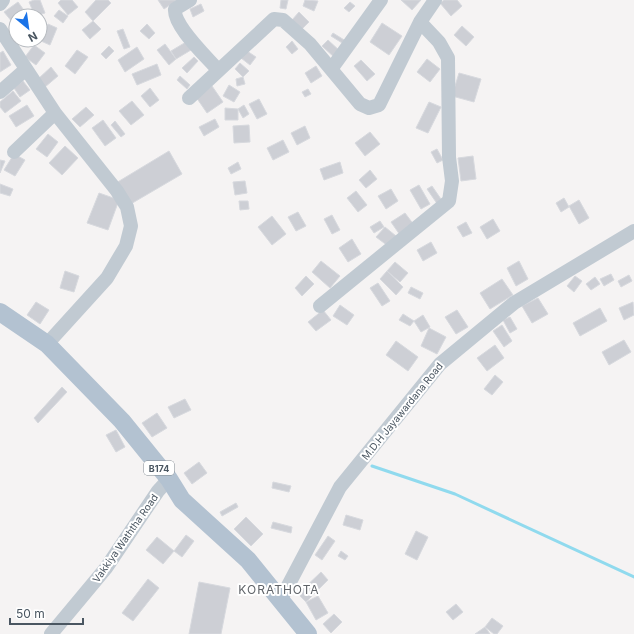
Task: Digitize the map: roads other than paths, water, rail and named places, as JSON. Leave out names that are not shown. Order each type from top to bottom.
[{"type":"main road","name":"B174","points":[[0,312],[47,344],[122,421],[168,479],[182,500],[248,560],[282,599],[308,634]]},
{"type":"street","points":[[0,4],[3,0]]},
{"type":"street","points":[[190,0],[175,9],[174,15],[180,26],[218,70]]},
{"type":"street","points":[[332,68],[381,0]]},
{"type":"street","points":[[189,98],[274,19],[283,20],[310,44],[332,68],[360,104],[369,108],[379,105],[420,22],[435,0]]},
{"type":"street","points":[[320,306],[449,201],[452,181],[449,149],[448,58],[439,42],[420,22]]},
{"type":"street","points":[[0,29],[25,70],[55,113],[117,191],[127,207],[131,226],[126,246],[107,278],[47,344]]},
{"type":"street","points":[[0,92],[25,70]]},
{"type":"street","points":[[14,152],[55,113]]},
{"type":"street","name":"M.D.H Jayawardana Road","points":[[282,599],[340,487],[440,364],[514,303],[634,231]]},
{"type":"street","name":"Vakkiya Waththa Road","points":[[51,634],[106,568],[158,491],[168,479]]},
{"type":"waterway","points":[[372,466],[455,494],[634,577]]},
{"type":"district","name":"KORATHOTA","points":[[279,589]]}]
